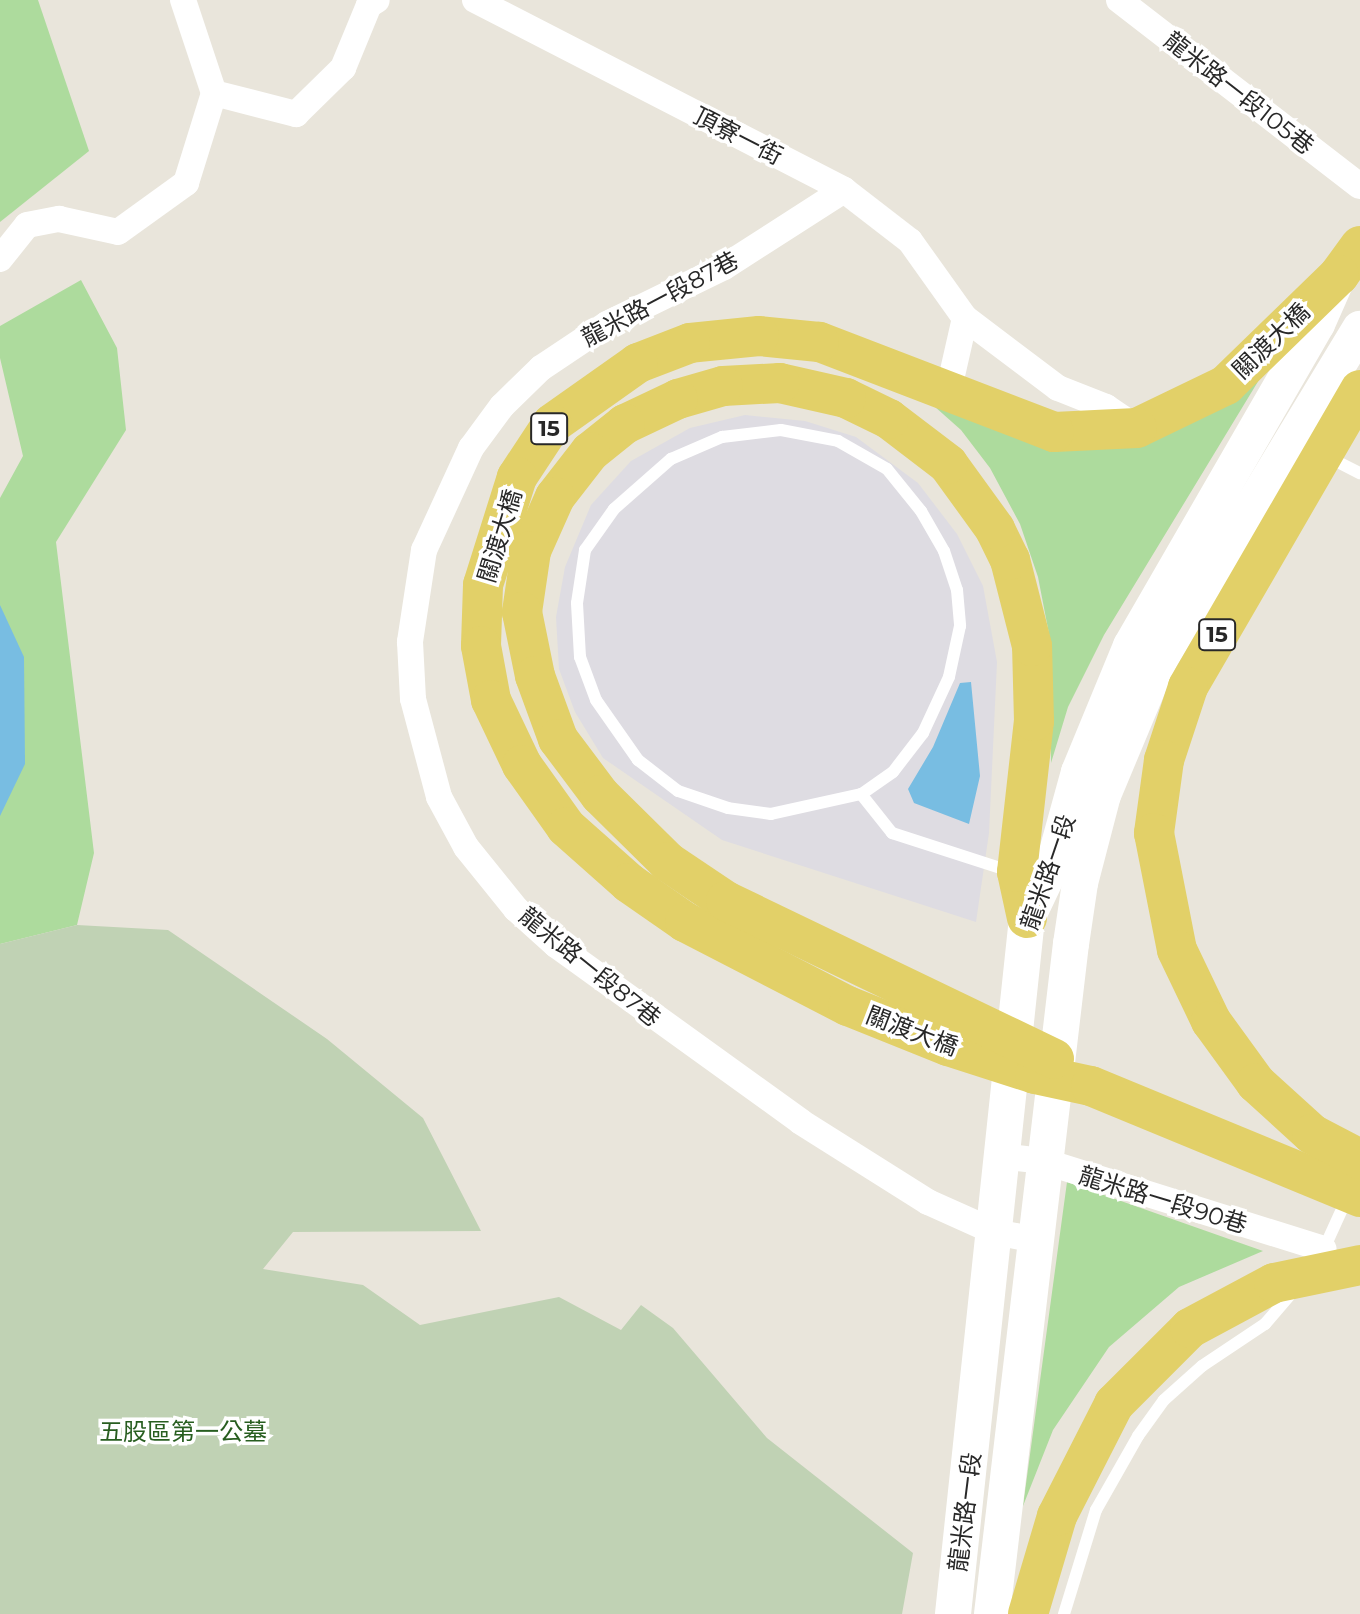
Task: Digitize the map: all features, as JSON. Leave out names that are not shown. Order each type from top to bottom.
[{"type":"main road","name":"龍米路一段","points":[[953,1614],[1027,918],[1055,859],[1079,772],[1131,646],[1309,338],[1350,260]]},
{"type":"main road","name":"關渡大橋","points":[[953,1031],[772,968],[685,922],[629,883],[566,827],[522,765],[491,700],[481,646],[483,585],[517,477],[552,424],[638,363],[690,343],[759,336],[819,342],[1054,432],[1137,428],[1226,385],[1350,260]]},
{"type":"main road","name":"龍米路一段","points":[[992,1614],[1043,1161],[1080,883],[1103,795],[1129,726],[1186,614],[1360,329]]},
{"type":"main road","points":[[1027,918],[1017,872],[1034,721],[1032,646],[1010,560],[995,529],[948,464],[889,419],[846,398],[780,383],[723,386],[678,399],[625,424],[590,452],[555,497],[531,551],[522,612],[535,676],[558,739],[600,795],[668,862],[726,901],[953,1031],[1040,1049],[1091,1086],[1358,1180]]},
{"type":"main road","name":"15","points":[[1358,1180],[1256,1083],[1211,1021],[1177,950],[1154,833],[1164,760],[1188,687],[1343,464],[1360,390]]},
{"type":"main road","points":[[1041,1610],[1057,1516],[1114,1404],[1190,1328],[1274,1283],[1360,1265]]},
{"type":"street","points":[[0,259],[27,225],[59,219],[118,232],[186,183],[214,93],[183,0]]},
{"type":"street","points":[[214,93],[296,114],[343,68],[369,5],[377,0]]},
{"type":"street","name":"頂寮一街","points":[[476,0],[844,190],[910,241],[965,318],[1058,388],[1106,407],[1137,428]]},
{"type":"street","name":"龍米路一段105巷","points":[[1119,0],[1360,186]]},
{"type":"street","name":"龍米路一段87巷","points":[[844,190],[724,267],[607,324],[541,368],[502,406],[471,448],[424,550],[410,642],[413,699],[439,797],[466,847],[516,909],[663,1026],[801,1122],[928,1202],[995,1232],[1036,1240]]},
{"type":"street","points":[[948,393],[965,318]]},
{"type":"street","name":"龍米路一段90巷","points":[[1000,1156],[1043,1161],[1324,1249]]},
{"type":"lane","points":[[781,430],[838,441],[887,469],[921,511],[944,551],[957,590],[960,626],[949,677],[923,733],[893,772],[861,794],[771,814],[728,808],[678,791],[638,760],[596,700],[580,657],[577,603],[585,550],[614,509],[671,459],[722,437],[781,430]]},
{"type":"lane","points":[[861,794],[892,833],[1017,872]]},
{"type":"lane","points":[[1041,1610],[1138,1436],[1164,1400],[1202,1366],[1265,1324],[1324,1249],[1358,1180]]},
{"type":"shaded area","points":[[745,415],[805,421],[856,437],[918,483],[957,534],[983,586],[997,662],[989,833],[976,922],[722,840],[603,758],[575,712],[559,669],[556,617],[565,567],[591,505],[631,461],[690,428]]},
{"type":"green space","points":[[0,0],[38,0],[89,151],[0,222]]},
{"type":"green space","points":[[81,280],[117,348],[126,430],[56,542],[94,853],[77,925],[0,944],[0,498],[23,456],[0,358],[0,326]]},
{"type":"green space","points":[[1276,352],[1104,635],[1068,707],[1051,763],[1050,639],[1038,577],[1020,524],[990,468],[961,430],[925,398],[1077,445]]},
{"type":"green space","name":"五股區第一公墓","points":[[77,925],[168,930],[327,1039],[423,1118],[481,1231],[293,1232],[263,1269],[363,1285],[420,1325],[559,1297],[621,1330],[641,1305],[673,1328],[767,1438],[913,1553],[902,1614],[0,1614],[0,944]]},
{"type":"green space","points":[[1067,1182],[1263,1251],[1179,1287],[1109,1347],[1053,1430],[1023,1506]]},
{"type":"water","points":[[0,605],[24,657],[25,764],[0,816]]},
{"type":"water","points":[[971,682],[980,776],[969,824],[914,803],[908,789],[933,747],[960,683]]}]
